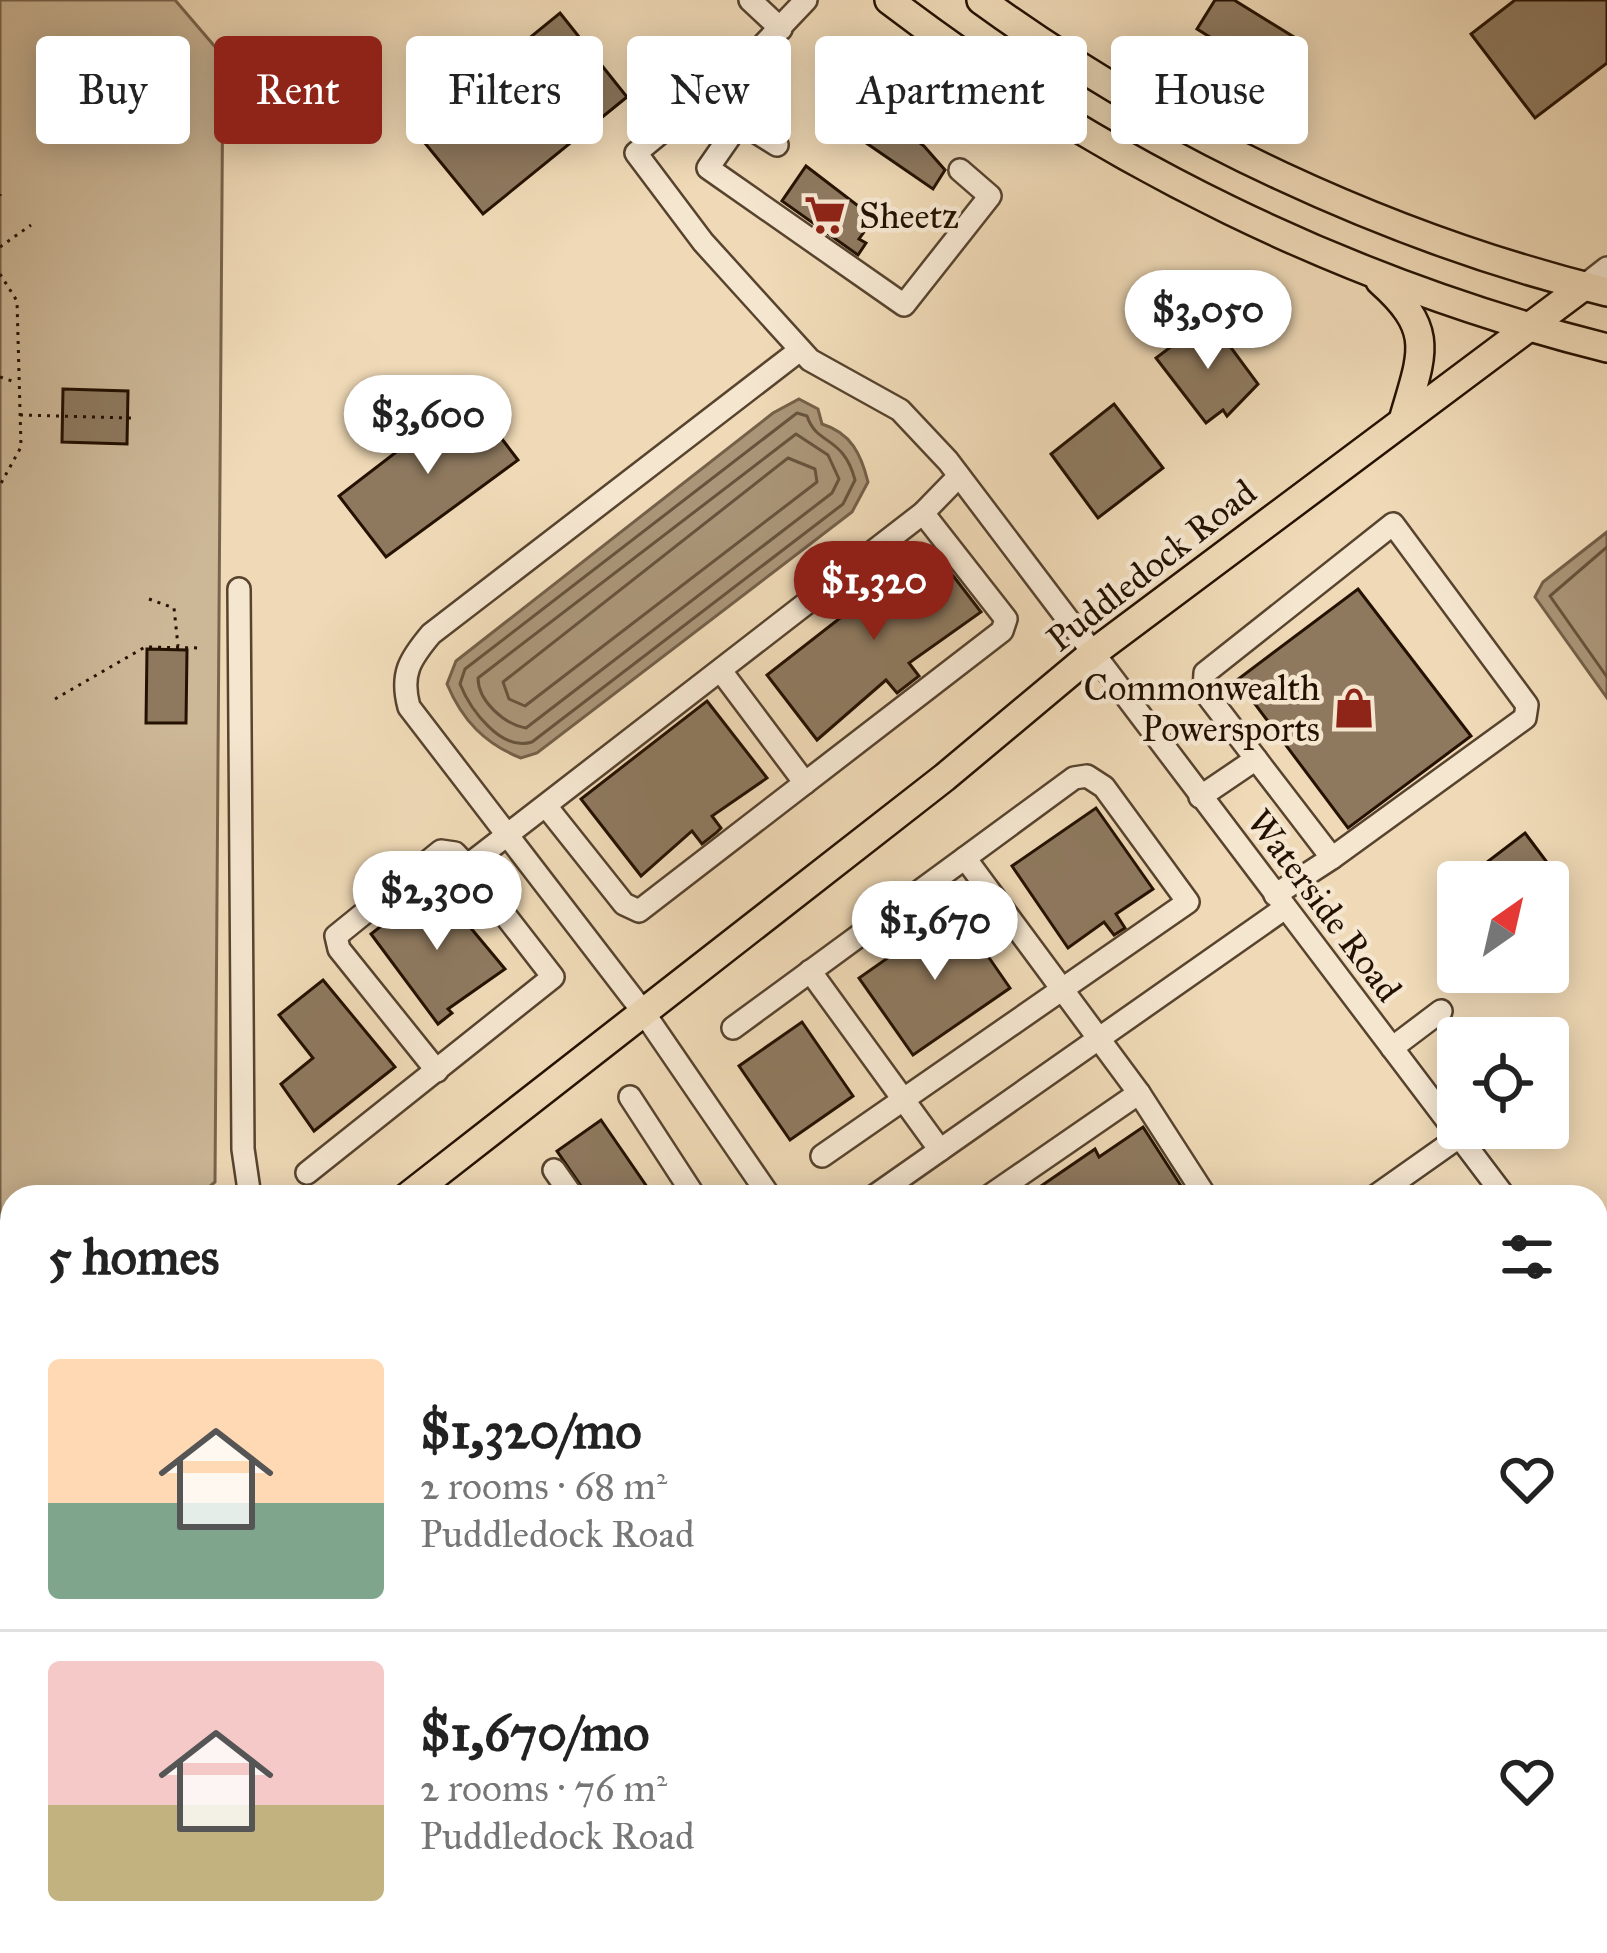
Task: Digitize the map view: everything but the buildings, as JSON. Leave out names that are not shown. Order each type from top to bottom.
[{"type":"main road","points":[[889,0],[1034,102],[1125,156],[1253,221],[1368,270],[1607,348]]},
{"type":"main road","points":[[981,0],[1079,64],[1238,153],[1424,232],[1596,289]]},
{"type":"main road","points":[[1368,270],[1402,300],[1422,338],[1404,417]]},
{"type":"main road","name":"Puddledock Road","points":[[422,1185],[945,777],[1092,654],[1404,417],[1532,327],[1596,289]]},
{"type":"street","points":[[750,0],[781,29],[806,0]]},
{"type":"street","name":"Waterside Road","points":[[781,29],[636,152],[703,242],[800,350],[900,410],[959,476],[1437,1107]]},
{"type":"street","points":[[777,145],[746,123],[735,124],[708,168],[884,294],[908,304],[988,200],[986,188],[961,170]]},
{"type":"street","name":"Puddledock Road","points":[[1596,289],[1607,268]]},
{"type":"street","points":[[762,1185],[644,1013],[410,707],[403,685],[409,661],[431,634],[800,350]]},
{"type":"street","points":[[467,866],[923,513],[959,476]]},
{"type":"street","points":[[546,806],[624,904],[639,911],[805,784],[1007,626],[923,513]]},
{"type":"street","points":[[891,1185],[1097,1040],[1332,858],[1525,718],[1527,705],[1394,524],[1204,673],[1204,691],[1332,858]]},
{"type":"street","points":[[239,589],[243,1149],[248,1185]]},
{"type":"street","points":[[721,671],[805,784]]},
{"type":"street","points":[[1200,796],[1256,759]]},
{"type":"street","points":[[733,1028],[1075,778],[1087,776],[1104,788],[1188,902],[822,1156]]},
{"type":"street","points":[[307,1173],[437,1071],[553,977],[467,866],[455,853],[441,851],[336,936],[339,949],[437,1071]]},
{"type":"street","points":[[964,858],[1139,1093],[1198,1185]]},
{"type":"street","points":[[810,971],[940,1150]]},
{"type":"street","points":[[1392,1048],[1441,1011]]},
{"type":"street","points":[[1005,1185],[1139,1093]]},
{"type":"street","points":[[630,1097],[687,1185]]},
{"type":"street","points":[[1391,1185],[1443,1149]]},
{"type":"street","name":"Waterside Road","points":[[1469,1149],[1495,1185]]},
{"type":"street","points":[[554,1170],[565,1185]]},
{"type":"path","points":[[0,247],[31,225]]},
{"type":"path","points":[[0,274],[17,301],[21,447],[0,485]]},
{"type":"path","points":[[0,377],[18,383]]},
{"type":"path","points":[[19,415],[132,418]]},
{"type":"path","points":[[149,599],[174,608],[178,648]]},
{"type":"path","points":[[55,699],[145,647],[202,648]]},
{"type":"shaded area","points":[[0,0],[175,0],[214,46],[214,144],[222,144],[211,1185],[0,1185]]},
{"type":"water","points":[[799,399],[818,409],[822,424],[840,433],[858,454],[868,482],[852,512],[537,753],[521,758],[476,729],[447,684],[456,661],[773,413]]},
{"type":"water","points":[[1607,532],[1607,698],[1535,597],[1543,582]]},
{"type":"place","name":"Sheetz","points":[[825,215]]},
{"type":"place","name":"Commonwealth Powersports","points":[[1354,708]]}]
